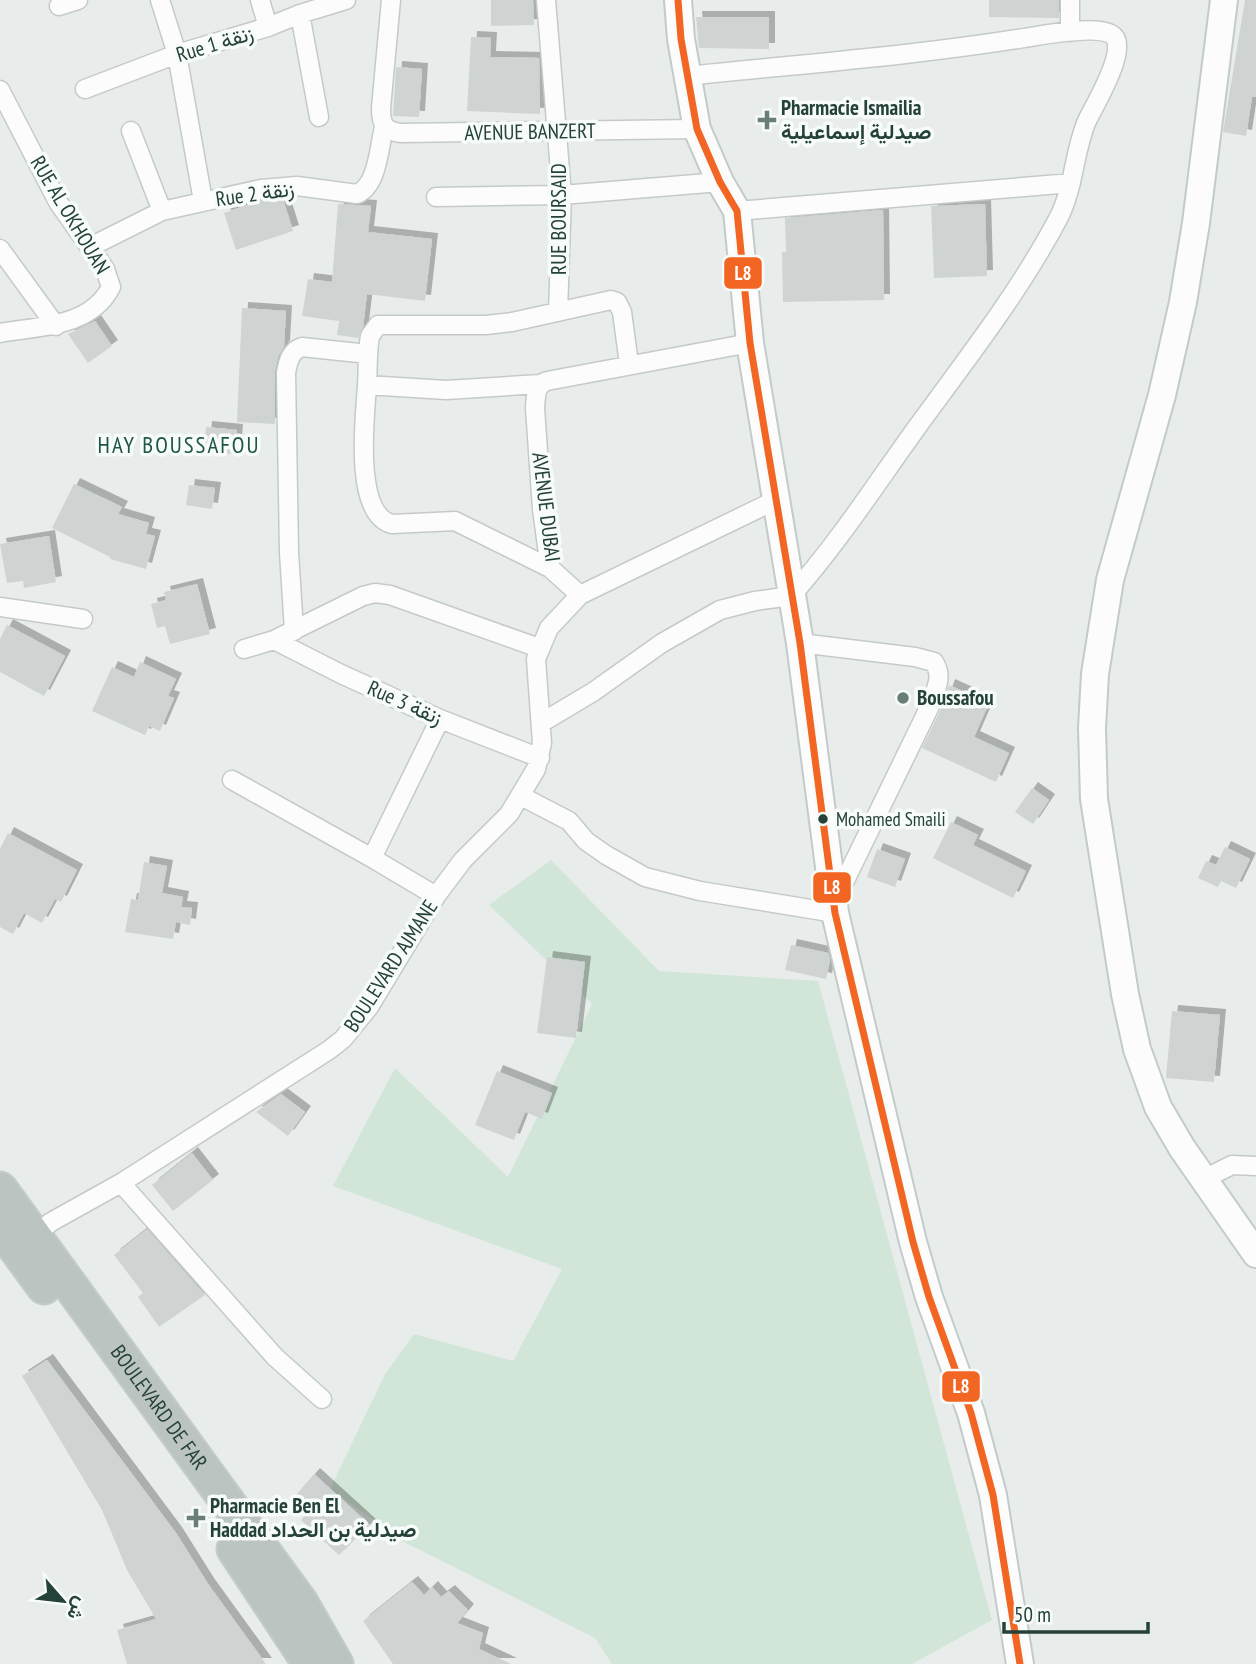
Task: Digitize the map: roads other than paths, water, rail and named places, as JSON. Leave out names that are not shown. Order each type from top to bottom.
[{"type":"highway","name":"BOULEVARD DE FAR","points":[[0,1189],[317,1629],[336,1664]]},
{"type":"highway","name":"BOULEVARD DE FAR","points":[[0,1227],[204,1505],[310,1664]]},
{"type":"highway","points":[[317,1629],[351,1664]]},
{"type":"street","points":[[59,6],[78,0]]},
{"type":"street","name":"Rue 2 زنقة","points":[[160,0],[177,54],[203,201]]},
{"type":"street","points":[[260,0],[268,27]]},
{"type":"street","name":"Rue 1 زنقة","points":[[85,89],[177,54],[346,0]]},
{"type":"street","points":[[384,127],[381,108],[391,0]]},
{"type":"street","name":"RUE BOURSAID","points":[[546,0],[562,195],[558,312]]},
{"type":"street","points":[[678,0],[681,39],[697,129],[720,182],[737,211],[750,343],[800,643],[834,908],[913,1242],[929,1297],[971,1413],[993,1495],[1020,1664]]},
{"type":"street","points":[[1070,0],[1070,32]]},
{"type":"street","points":[[1224,0],[1196,223],[1183,302],[1162,395],[1110,580],[1096,674],[1092,728],[1094,799],[1125,994],[1137,1049],[1158,1107],[1182,1148],[1256,1254]]},
{"type":"street","points":[[300,14],[319,117]]},
{"type":"street","points":[[541,723],[593,692],[662,643],[720,610],[755,601],[792,597],[844,534],[898,453],[1001,311],[1059,217],[1071,183],[1086,122],[1119,48],[1116,38],[1110,34],[1084,31],[955,49],[687,76]]},
{"type":"street","name":"RUE AL OKHOUAN","points":[[0,90],[58,202],[105,269],[110,284],[110,290],[101,301],[85,313],[56,326]]},
{"type":"street","name":"Rue 2 زنقة","points":[[90,247],[162,211],[203,201],[284,186],[346,194],[362,191],[371,181],[384,127]]},
{"type":"street","name":"AVENUE BANZERT","points":[[384,127],[401,133],[697,129]]},
{"type":"street","points":[[131,131],[162,211]]},
{"type":"street","points":[[436,197],[562,195],[720,182]]},
{"type":"street","points":[[737,211],[1071,183]]},
{"type":"street","points":[[0,248],[56,326],[0,333]]},
{"type":"street","points":[[550,568],[455,521],[393,524],[383,520],[374,506],[362,444],[370,336],[378,325],[486,325],[611,300],[617,302],[622,312],[629,364]]},
{"type":"street","points":[[367,385],[446,390],[540,384],[629,364],[701,354],[750,343]]},
{"type":"street","points":[[294,631],[289,552],[288,362],[294,351],[302,347],[368,354]]},
{"type":"street","name":"AVENUE DUBAI","points":[[540,384],[535,408],[542,509],[550,568],[580,595]]},
{"type":"street","name":"BOULEVARD AJMANE","points":[[35,1235],[51,1222],[121,1183],[343,1039],[369,1007],[436,896],[463,860],[509,814],[521,796],[540,758],[541,723],[535,668],[539,648],[549,628],[580,595],[776,500]]},
{"type":"street","points":[[244,649],[274,640],[363,596],[382,594],[539,648]]},
{"type":"street","points":[[0,607],[83,619]]},
{"type":"street","name":"Rue 3 زنقة","points":[[274,640],[440,719],[540,758]]},
{"type":"street","points":[[800,643],[915,657],[934,662],[940,673],[930,706],[834,908]]},
{"type":"street","points":[[372,858],[440,719]]},
{"type":"street","points":[[232,780],[436,896]]},
{"type":"street","points":[[521,796],[569,821],[586,841],[645,877],[699,891],[834,908]]},
{"type":"street","points":[[1204,1180],[1232,1165],[1256,1167]]},
{"type":"street","points":[[121,1183],[275,1357],[322,1399]]},
{"type":"place","name":"Pharmacie Ismailia صيدلية إسماعيلية","points":[[767,120]]},
{"type":"place","name":"Boussafou","points":[[903,698]]},
{"type":"place","name":"Mohamed Smaili","points":[[823,819]]},
{"type":"place","name":"Pharmacie Ben El Haddad صيدلية بن الحداد","points":[[196,1518]]},
{"type":"district","name":"HAY BOUSSAFOU","points":[[179,445]]}]
